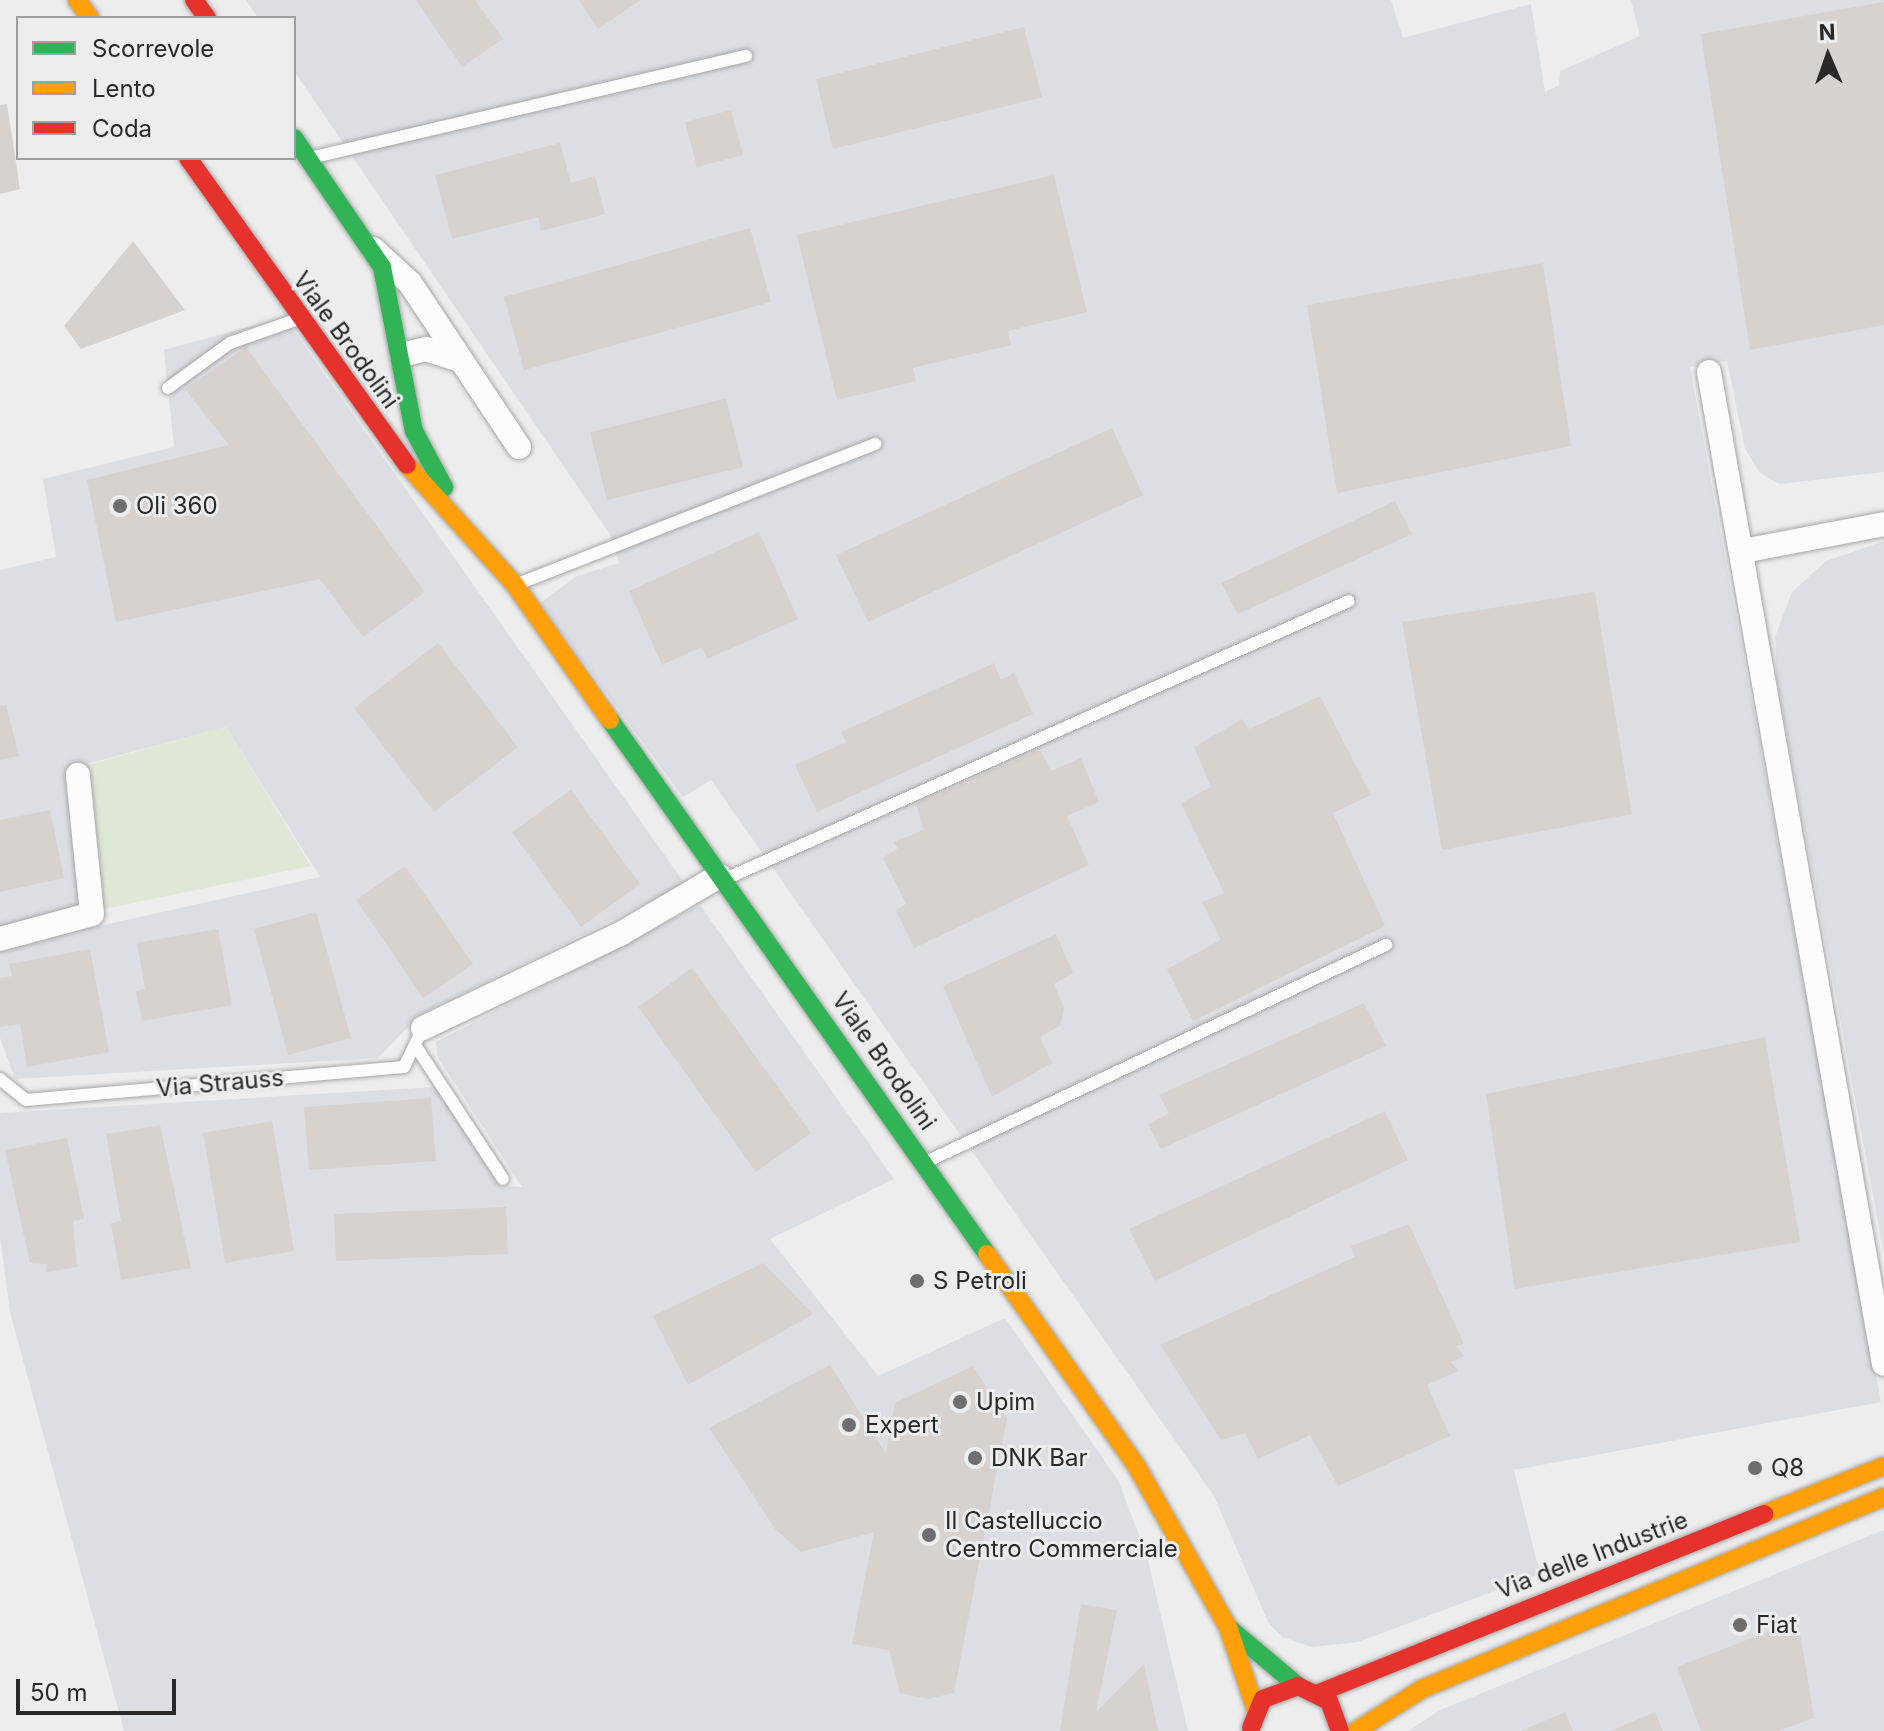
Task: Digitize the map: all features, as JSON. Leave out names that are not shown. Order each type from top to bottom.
[{"type":"street","name":"Viale Brodolini","points":[[296,140],[371,248],[402,355],[414,431],[473,543]]},
{"type":"street","name":"Viale Brodolini","points":[[189,160],[433,502],[515,585],[925,1162],[1137,1467],[1228,1627],[1256,1710]]},
{"type":"street","points":[[371,248],[394,263],[519,447]]},
{"type":"street","points":[[402,355],[426,349],[459,360]]},
{"type":"street","points":[[1709,372],[1884,1364]]},
{"type":"street","points":[[1743,551],[1884,524]]},
{"type":"street","points":[[0,939],[92,914],[78,775]]},
{"type":"street","points":[[419,1036],[622,933],[721,878]]},
{"type":"street","name":"Via delle Industrie","points":[[1319,1693],[1884,1466]]},
{"type":"street","points":[[1356,1731],[1422,1689],[1884,1497]]},
{"type":"street","name":"Viale Brodolini","points":[[1228,1627],[1298,1686]]},
{"type":"street","points":[[1251,1731],[1256,1710],[1273,1692],[1298,1686],[1319,1693],[1336,1712],[1340,1731]]},
{"type":"lane","points":[[310,158],[746,56]]},
{"type":"lane","points":[[168,388],[230,343],[301,318]]},
{"type":"lane","points":[[515,585],[876,444]]},
{"type":"lane","points":[[721,878],[1349,601]]},
{"type":"lane","points":[[925,1162],[1386,945]]},
{"type":"lane","points":[[419,1036],[503,1179]]},
{"type":"lane","name":"Via Strauss","points":[[0,1079],[26,1100],[404,1067],[419,1036]]},
{"type":"shaded area","points":[[246,0],[1391,0],[1403,38],[1531,4],[1545,92],[1559,85],[1560,71],[1640,36],[1631,0],[1884,0],[1884,472],[1779,484],[1760,473],[1745,449],[1727,361],[1690,367],[1881,1402],[1514,1470],[1540,1574],[1358,1642],[1312,1647],[1282,1637],[1268,1622],[1214,1496],[711,780],[683,797],[540,603],[577,576],[619,563],[609,533],[296,74],[296,16],[257,16]]},
{"type":"shaded area","points":[[284,317],[685,884],[421,1014],[378,1058],[15,1079],[0,1038],[0,948],[320,877],[226,727],[68,769],[83,902],[76,913],[0,929],[0,570],[56,557],[43,479],[174,447],[164,350]]},
{"type":"shaded area","points":[[1884,541],[1884,1254],[1777,681],[1775,637],[1792,592],[1826,561]]},
{"type":"shaded area","points":[[700,905],[894,1179],[770,1239],[878,1376],[1005,1318],[1118,1480],[1147,1556],[1188,1731],[124,1731],[10,1312],[0,1237],[0,1113],[435,1087],[500,1186],[522,1187],[438,1058],[436,1042]]},
{"type":"shaded area","points":[[1884,1530],[1884,1731],[1408,1731],[1440,1710]]},
{"type":"green space","points":[[226,727],[311,866],[104,909],[87,765]]},
{"type":"building","points":[[416,0],[475,0],[503,39],[462,67]]},
{"type":"building","points":[[579,0],[641,0],[598,29]]},
{"type":"building","points":[[1884,2],[1884,325],[1750,350],[1701,34]]},
{"type":"building","points":[[1024,27],[1042,97],[833,149],[816,79]]},
{"type":"building","points":[[7,104],[20,189],[0,194],[0,105]]},
{"type":"building","points":[[731,110],[743,155],[697,167],[685,122]]},
{"type":"building","points":[[560,143],[571,183],[595,176],[605,214],[541,231],[538,217],[452,239],[435,175]]},
{"type":"building","points":[[1054,175],[1087,312],[1008,331],[1011,345],[913,368],[916,381],[837,400],[797,235]]},
{"type":"building","points":[[750,228],[771,302],[524,370],[504,297]]},
{"type":"building","points":[[133,241],[185,310],[81,349],[64,326]]},
{"type":"building","points":[[1543,263],[1571,446],[1337,493],[1307,305]]},
{"type":"building","points":[[246,347],[425,592],[363,637],[320,579],[116,622],[87,480],[229,445],[185,389]]},
{"type":"building","points":[[726,398],[743,467],[607,500],[590,432]]},
{"type":"building","points":[[1112,428],[1143,495],[868,622],[836,555]]},
{"type":"building","points":[[1395,501],[1412,534],[1238,614],[1221,583]]},
{"type":"building","points":[[759,532],[798,619],[707,659],[702,647],[662,665],[629,591]]},
{"type":"building","points":[[1595,592],[1632,814],[1442,850],[1402,622]]},
{"type":"building","points":[[438,643],[518,747],[434,812],[354,708]]},
{"type":"building","points":[[994,663],[1001,680],[1014,673],[1033,714],[817,812],[795,765],[846,742],[841,732]]},
{"type":"building","points":[[1320,696],[1371,795],[1333,813],[1385,926],[1193,1021],[1167,969],[1221,940],[1202,902],[1224,893],[1181,803],[1211,787],[1194,747],[1242,719],[1249,729]]},
{"type":"building","points":[[6,705],[19,756],[0,760],[0,706]]},
{"type":"building","points":[[1040,749],[1051,771],[1081,758],[1099,802],[1067,816],[1089,865],[914,948],[896,910],[906,904],[883,858],[898,848],[894,842],[924,830],[916,804]]},
{"type":"building","points":[[571,790],[640,884],[581,927],[512,832]]},
{"type":"building","points":[[50,810],[64,878],[0,892],[0,820]]},
{"type":"building","points":[[405,866],[473,964],[423,998],[356,900]]},
{"type":"building","points":[[316,912],[351,1038],[288,1055],[254,929]]},
{"type":"building","points":[[218,929],[232,1005],[142,1021],[136,991],[145,989],[137,943]]},
{"type":"building","points":[[1056,934],[1073,973],[1054,984],[1064,1008],[1060,1026],[1040,1037],[1052,1063],[992,1097],[943,986]]},
{"type":"building","points":[[90,949],[109,1052],[27,1067],[20,1024],[0,1027],[0,978],[12,976],[9,964]]},
{"type":"building","points":[[692,968],[811,1133],[756,1172],[638,1007]]},
{"type":"building","points":[[1364,1003],[1386,1046],[1161,1149],[1148,1125],[1169,1113],[1159,1095]]},
{"type":"building","points":[[1765,1037],[1800,1242],[1515,1289],[1486,1094]]},
{"type":"building","points":[[431,1098],[436,1161],[309,1170],[304,1107]]},
{"type":"building","points":[[1385,1111],[1408,1160],[1155,1281],[1129,1229]]},
{"type":"building","points":[[272,1121],[294,1251],[225,1263],[203,1133]]},
{"type":"building","points":[[160,1125],[191,1268],[121,1280],[111,1223],[121,1221],[106,1134]]},
{"type":"building","points":[[67,1138],[84,1219],[73,1221],[77,1267],[46,1272],[47,1264],[30,1263],[5,1150]]},
{"type":"building","points":[[506,1207],[508,1254],[336,1261],[334,1214]]},
{"type":"building","points":[[1409,1224],[1464,1344],[1456,1346],[1464,1356],[1451,1362],[1458,1371],[1427,1385],[1450,1436],[1338,1486],[1310,1435],[1258,1459],[1245,1433],[1221,1440],[1160,1345],[1355,1257],[1351,1246]]},
{"type":"building","points":[[763,1263],[813,1314],[688,1385],[653,1316]]},
{"type":"building","name":"Il Castelluccio Centro Commerciale","points":[[830,1365],[886,1454],[895,1403],[973,1366],[1007,1418],[954,1693],[927,1699],[900,1693],[889,1650],[852,1644],[874,1532],[801,1552],[775,1529],[709,1428]]},
{"type":"building","points":[[1081,1604],[1117,1610],[1096,1712],[1144,1664],[1158,1731],[1060,1731]]},
{"type":"building","points":[[1798,1620],[1814,1718],[1778,1731],[1701,1731],[1677,1667]]},
{"type":"building","points":[[1565,1712],[1573,1731],[1521,1731]]},
{"type":"building","points":[[1655,1712],[1663,1731],[1610,1731]]},
{"type":"traffic: fast","points":[[296,141],[382,267],[414,431],[444,487]]},
{"type":"traffic: fast","points":[[610,720],[987,1254]]},
{"type":"traffic: fast","points":[[1230,1629],[1298,1686]]},
{"type":"traffic: slow","points":[[77,0],[89,16]]},
{"type":"traffic: slow","points":[[407,465],[515,585],[610,720]]},
{"type":"traffic: slow","points":[[987,1254],[1137,1467],[1228,1627],[1256,1710]]},
{"type":"traffic: slow","points":[[1764,1514],[1884,1466]]},
{"type":"traffic: slow","points":[[1356,1731],[1422,1689],[1884,1497]]},
{"type":"traffic: jam","points":[[194,0],[206,16]]},
{"type":"traffic: jam","points":[[189,160],[407,465]]},
{"type":"traffic: jam","points":[[1319,1693],[1764,1514]]},
{"type":"traffic: jam","points":[[1251,1728],[1263,1699],[1298,1686],[1329,1701],[1340,1731]]},
{"type":"place","name":"Oli 360","points":[[120,506]]},
{"type":"place","name":"S Petroli","points":[[917,1281]]},
{"type":"place","name":"Upim","points":[[960,1402]]},
{"type":"place","name":"Expert","points":[[849,1425]]},
{"type":"place","name":"DNK Bar","points":[[975,1458]]},
{"type":"place","name":"Q8","points":[[1755,1468]]},
{"type":"place","name":"Il Castelluccio Centro Commerciale","points":[[929,1535]]},
{"type":"place","name":"Fiat","points":[[1740,1625]]}]
